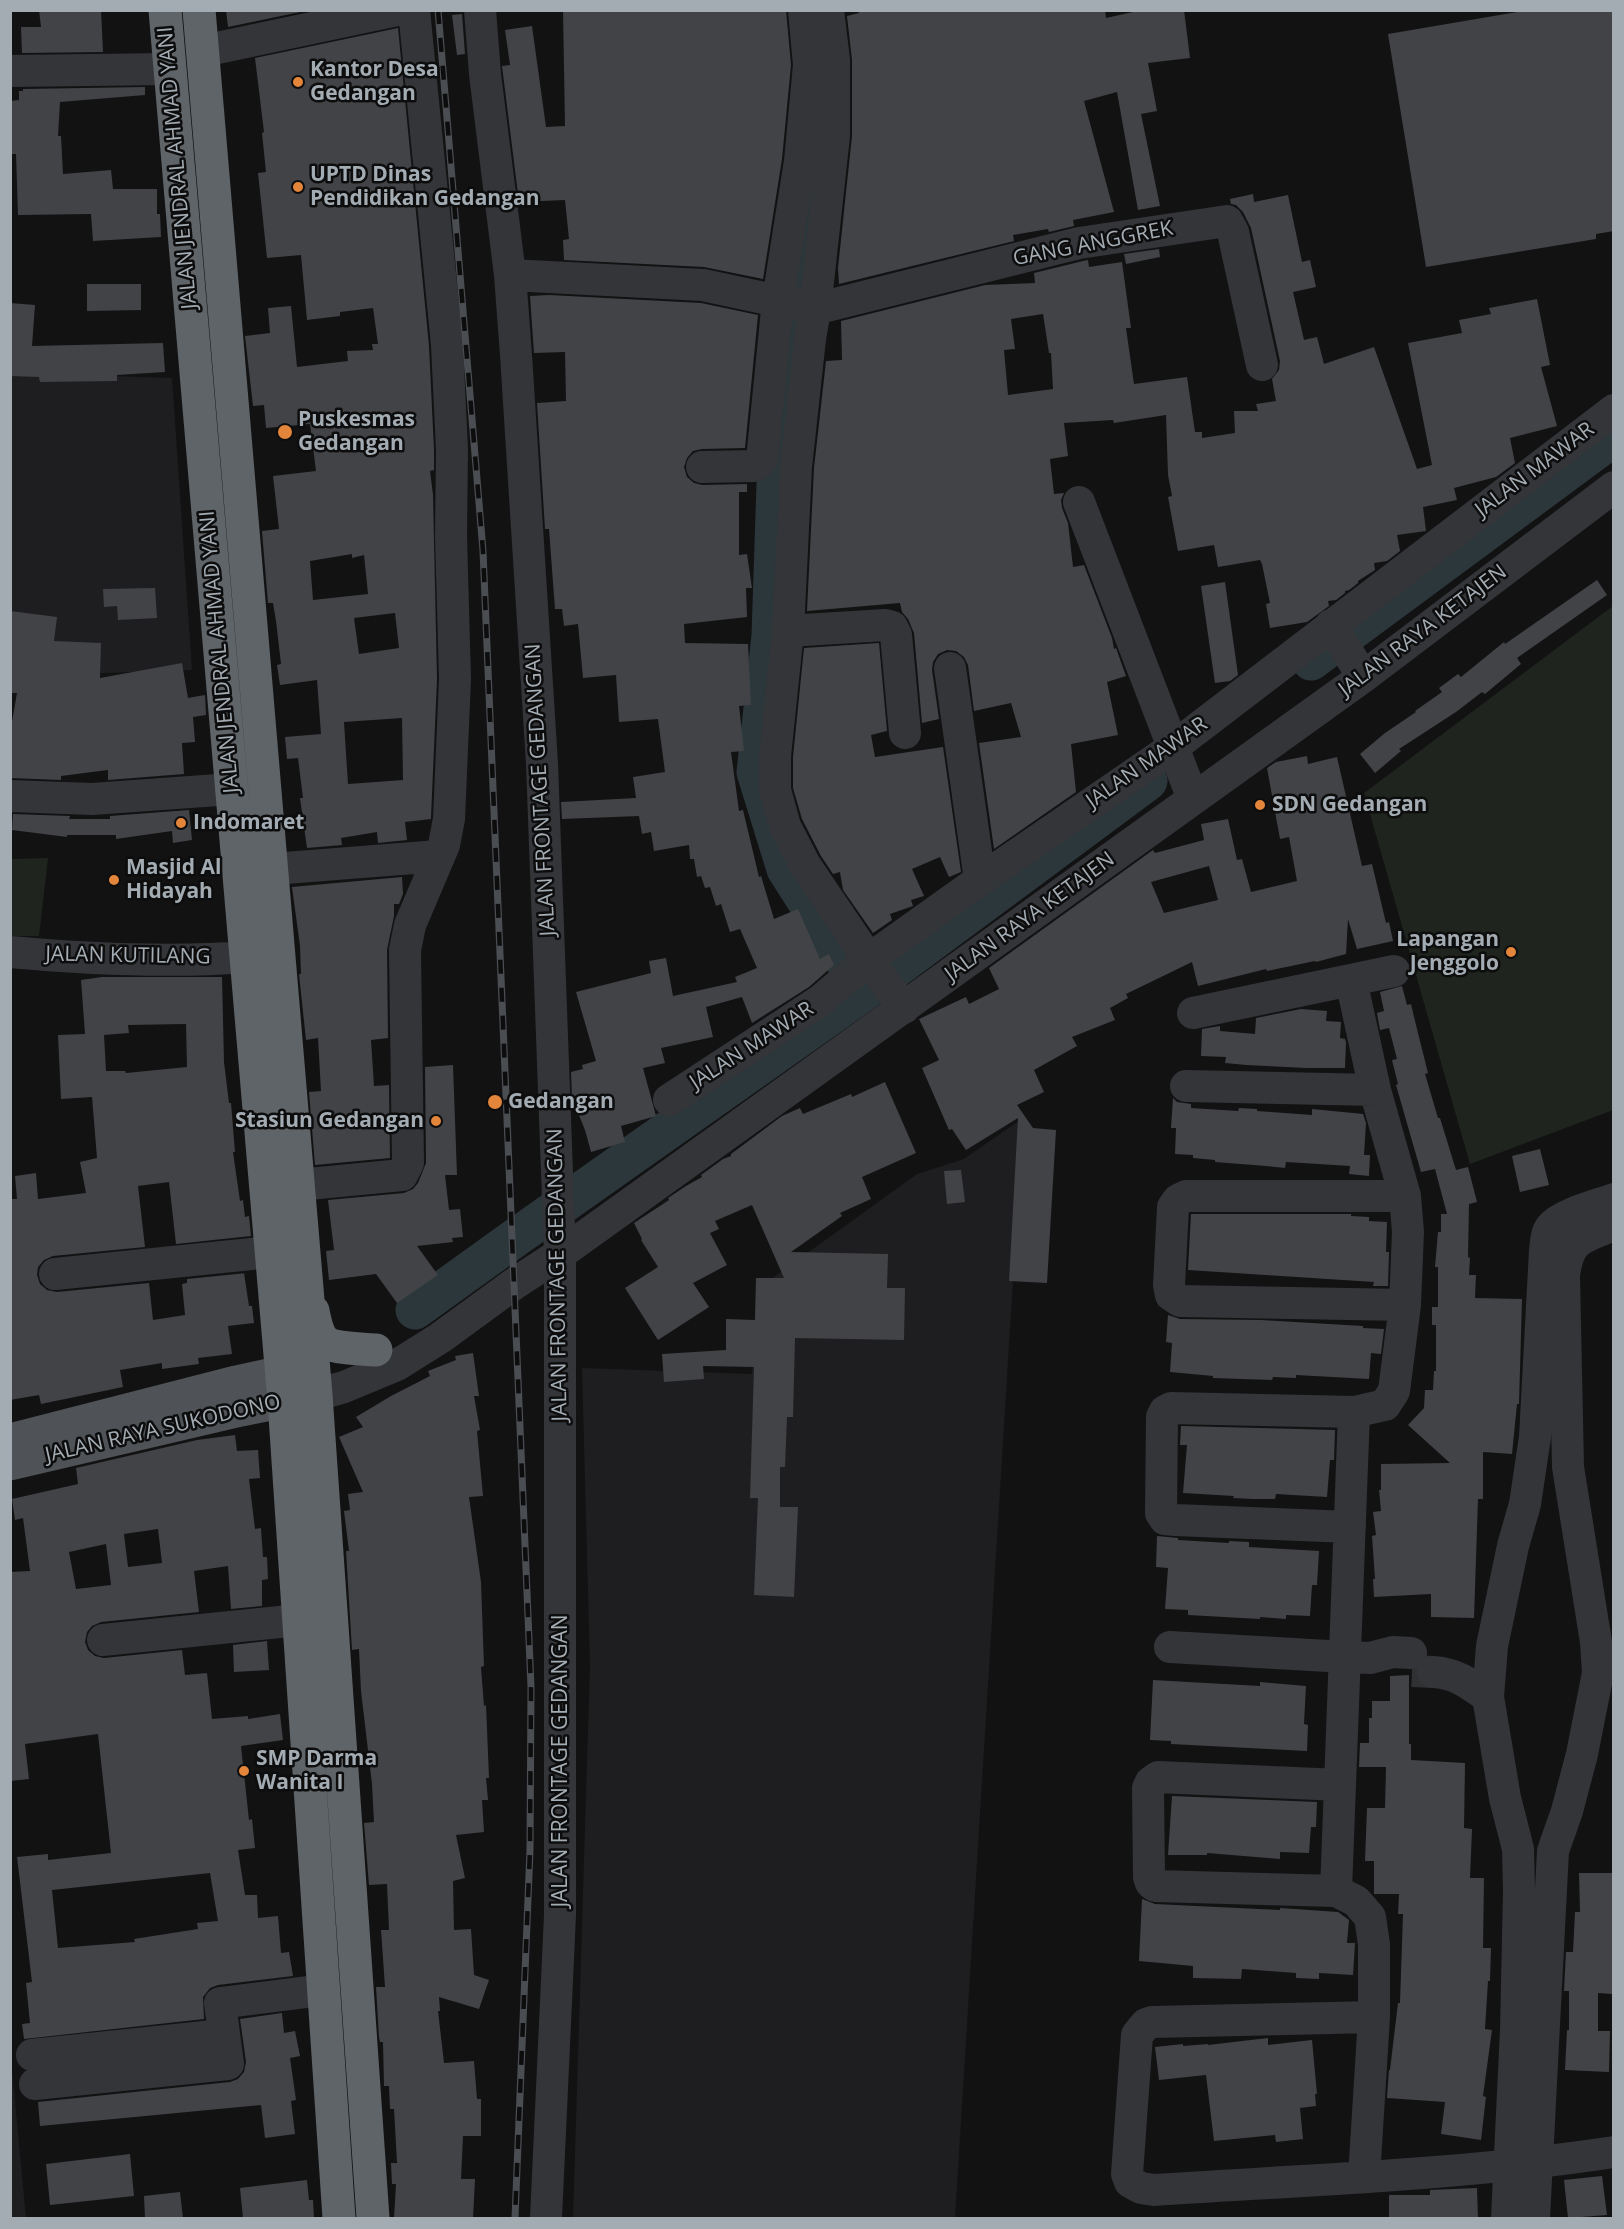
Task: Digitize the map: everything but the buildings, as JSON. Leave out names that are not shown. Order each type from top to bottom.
[{"type":"highway","name":"JALAN JENDRAL AHMAD YANI","points":[[165,10],[282,1387],[339,2218]]},
{"type":"highway","name":"JALAN JENDRAL AHMAD YANI","points":[[199,10],[315,1380],[374,2218]]},
{"type":"highway","points":[[307,1289],[320,1333],[327,1343],[376,1350]]},
{"type":"main road","name":"JALAN RAYA SUKODONO","points":[[10,1440],[315,1380]]},
{"type":"main road","name":"JALAN RAYA SUKODONO","points":[[10,1464],[282,1387]]},
{"type":"street","points":[[203,51],[397,10]]},
{"type":"street","points":[[298,1185],[402,1176],[406,1171],[408,1163],[405,950],[410,924],[440,856],[449,819],[455,679],[451,536],[452,450],[447,345],[414,10]]},
{"type":"street","name":"JALAN FRONTAGE GEDANGAN","points":[[480,10],[485,74],[510,275],[542,763],[559,1226],[560,1915],[546,2218]]},
{"type":"street","points":[[804,10],[809,66],[800,161],[798,305],[810,339],[796,467],[788,631],[775,756],[775,790],[785,826],[805,865],[886,985]]},
{"type":"street","points":[[702,466],[754,466],[762,460],[834,136],[834,60],[828,10]]},
{"type":"street","points":[[10,71],[170,69]]},
{"type":"street","name":"GANG ANGGREK","points":[[798,305],[1079,243],[1218,220],[1227,221],[1233,232],[1263,365]]},
{"type":"street","points":[[510,275],[704,285],[798,305]]},
{"type":"street","name":"JALAN MAWAR","points":[[669,1100],[820,1001],[886,985],[980,880],[1174,753],[1614,410]]},
{"type":"street","name":"JALAN RAYA KETAJEN","points":[[315,1380],[344,1387],[397,1365],[440,1338],[514,1284],[559,1226],[886,985],[1191,795],[1614,487]]},
{"type":"street","points":[[1079,502],[1191,795]]},
{"type":"street","points":[[788,631],[885,625],[892,627],[896,635],[905,733]]},
{"type":"street","points":[[1334,629],[1361,672]]},
{"type":"street","points":[[950,668],[980,880]]},
{"type":"street","points":[[10,796],[92,799],[232,789]]},
{"type":"street","points":[[272,869],[440,856]]},
{"type":"street","name":"JALAN KUTILANG","points":[[10,952],[88,958],[207,960],[246,957]]},
{"type":"street","points":[[1193,1013],[1394,971]]},
{"type":"street","points":[[1350,1527],[1165,1519],[1161,1514],[1162,1417],[1165,1411],[1171,1408],[1354,1412],[1385,1405],[1394,1391],[1405,1305],[1408,1232],[1406,1196],[1375,1090],[1351,980]]},
{"type":"street","points":[[1186,1086],[1375,1090]]},
{"type":"street","points":[[1405,1305],[1180,1301],[1171,1295],[1169,1286],[1173,1207],[1178,1200],[1186,1196],[1406,1196]]},
{"type":"street","points":[[1529,2031],[1518,1849],[1504,1798],[1488,1697],[1492,1646],[1513,1546],[1525,1504],[1535,1437],[1545,1250],[1549,1230],[1556,1222],[1572,1214],[1614,1199]]},
{"type":"street","points":[[1534,2218],[1524,2164],[1529,2031],[1553,1851],[1568,1811],[1606,1673],[1596,1642],[1572,1504],[1568,1467],[1564,1276],[1566,1260],[1571,1247],[1580,1240],[1614,1225]]},
{"type":"street","points":[[55,1274],[271,1252]]},
{"type":"street","name":"JALAN RAYA KETAJEN","points":[[315,1380],[376,1350],[440,1338]]},
{"type":"street","points":[[1336,1891],[1340,1785],[1358,1658],[1350,1527],[1354,1412]]},
{"type":"street","points":[[1525,1504],[1572,1504]]},
{"type":"street","points":[[103,1640],[298,1620]]},
{"type":"street","points":[[1422,1662],[1466,1656],[1492,1646]]},
{"type":"street","points":[[1170,1647],[1358,1658],[1393,1652],[1460,1677],[1488,1697]]},
{"type":"street","points":[[1340,1785],[1158,1777],[1151,1782],[1148,1788],[1149,1877],[1155,1886],[1336,1891],[1356,1901],[1370,1917],[1374,1944],[1374,2017],[1364,2177]]},
{"type":"street","points":[[1518,1849],[1553,1851]]},
{"type":"street","points":[[34,2070],[228,2064],[220,2002],[323,1990]]},
{"type":"street","points":[[1374,2017],[1152,2022],[1146,2024],[1137,2035],[1127,2174],[1130,2182],[1141,2188],[1154,2190],[1364,2177],[1524,2164],[1614,2152]]},
{"type":"street","points":[[1508,2218],[1524,2164]]},
{"type":"shaded area","points":[[11,373],[172,378],[192,670],[45,675],[11,670]]},
{"type":"shaded area","name":"Lapangan Jenggolo","points":[[1613,606],[1613,1110],[1470,1164],[1364,793]]},
{"type":"shaded area","points":[[48,858],[39,936],[11,936],[11,859]]},
{"type":"shaded area","points":[[1023,1118],[955,2218],[573,2218],[590,1666],[582,1368],[752,1374],[756,1290],[917,1174],[964,1159]]},
{"type":"shaded area","points":[[11,2059],[26,2218],[11,2218]]},
{"type":"waterway","points":[[815,157],[776,484],[771,636],[756,772],[786,869],[851,971]]},
{"type":"waterway","points":[[1311,661],[1614,437]]},
{"type":"waterway","points":[[415,1310],[865,991],[1148,781]]},
{"type":"tunnel","points":[[1412,1671],[1433,1672]]},
{"type":"railway","points":[[438,10],[483,551],[531,1687],[530,1850],[515,2218]]},
{"type":"place","name":"Kantor Desa Gedangan","points":[[298,82]]},
{"type":"place","name":"UPTD Dinas Pendidikan Gedangan","points":[[298,187]]},
{"type":"place","name":"Puskesmas Gedangan","points":[[285,432]]},
{"type":"place","name":"SDN Gedangan","points":[[1260,805]]},
{"type":"place","name":"Indomaret","points":[[181,823]]},
{"type":"place","name":"Masjid Al Hidayah","points":[[114,880]]},
{"type":"place","name":"Lapangan Jenggolo","points":[[1511,952]]},
{"type":"place","name":"Gedangan","points":[[495,1102]]},
{"type":"place","name":"Stasiun Gedangan","points":[[436,1121]]},
{"type":"place","name":"SMP Darma Wanita I","points":[[244,1771]]}]
